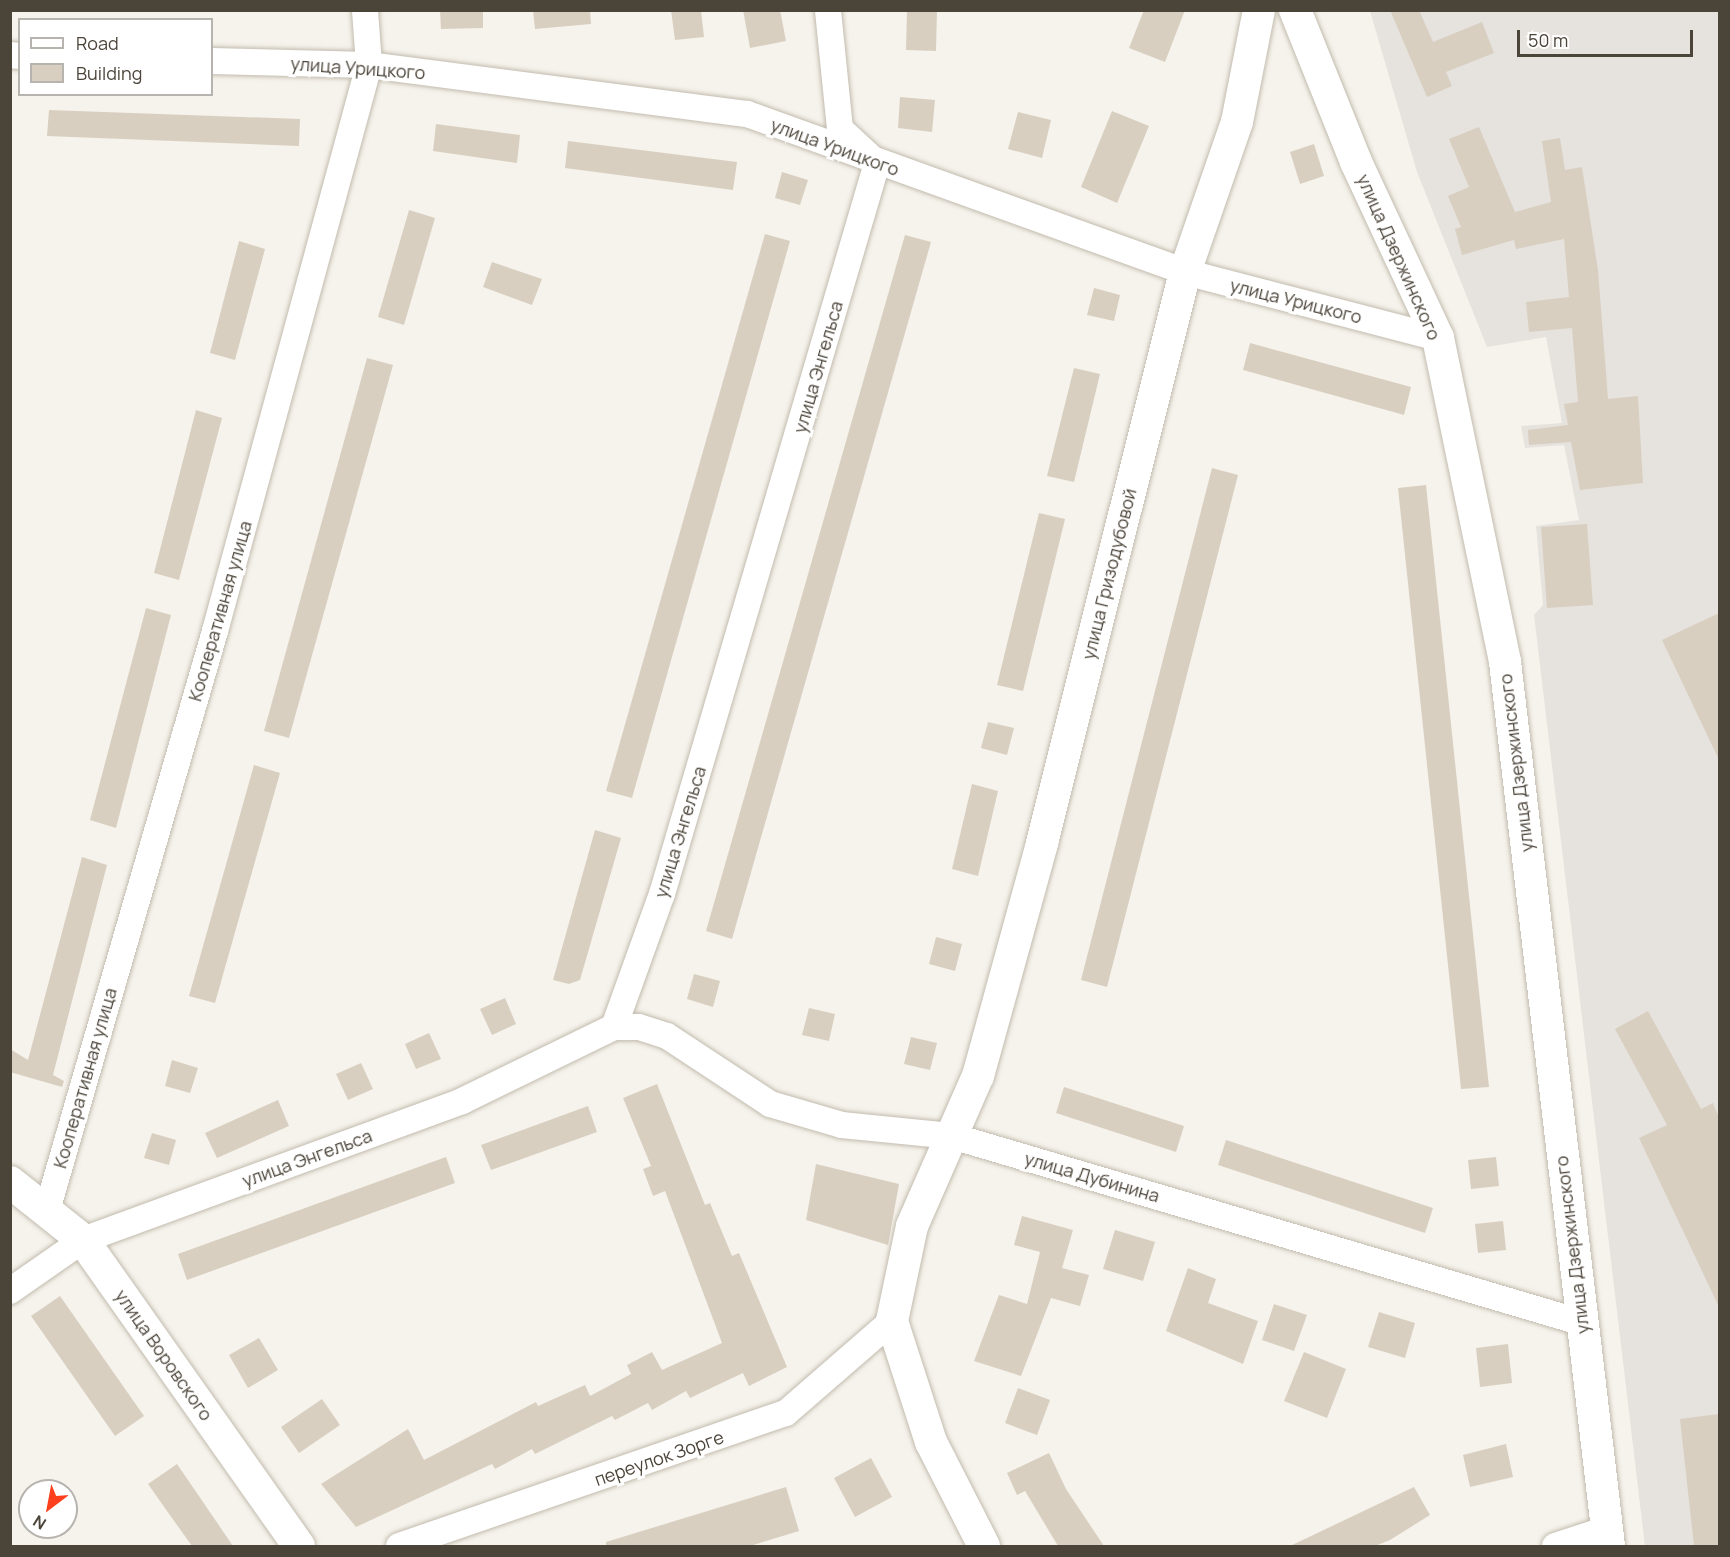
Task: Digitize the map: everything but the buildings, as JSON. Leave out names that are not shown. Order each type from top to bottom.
[{"type":"street","name":"Кооперативная улица","points":[[48,1207],[212,642],[369,65],[365,10]]},
{"type":"street","points":[[828,10],[840,129],[877,163]]},
{"type":"street","name":"улица Гризодубовой","points":[[892,1321],[912,1226],[978,1077],[1039,854],[1185,272],[1237,122],[1259,10]]},
{"type":"street","name":"улица Дзержинского","points":[[1295,10],[1356,162],[1438,338],[1505,662],[1580,1322],[1608,1538]]},
{"type":"street","name":"улица Урицкого","points":[[213,61],[369,65],[747,114],[877,163],[1185,272],[1438,338]]},
{"type":"street","name":"улица Энгельса","points":[[10,1291],[83,1240],[462,1101],[614,1027],[662,894],[877,163]]},
{"type":"street","name":"улица Дубинина","points":[[614,1027],[639,1027],[667,1036],[770,1104],[842,1125],[952,1136],[1580,1322]]},
{"type":"street","name":"улица Воровского","points":[[10,1182],[48,1207],[83,1240],[299,1546]]},
{"type":"street","points":[[892,1321],[931,1442],[984,1546]]},
{"type":"street","name":"переулок Зорге","points":[[399,1546],[786,1413],[892,1321]]},
{"type":"street","points":[[1555,1546],[1608,1538]]},
{"type":"shaded area","points":[[1370,11],[1719,11],[1719,1546],[1645,1546],[1534,615],[1543,605],[1536,526],[1579,520],[1564,445],[1525,448],[1521,426],[1562,423],[1546,337],[1487,347],[1417,172]]}]
